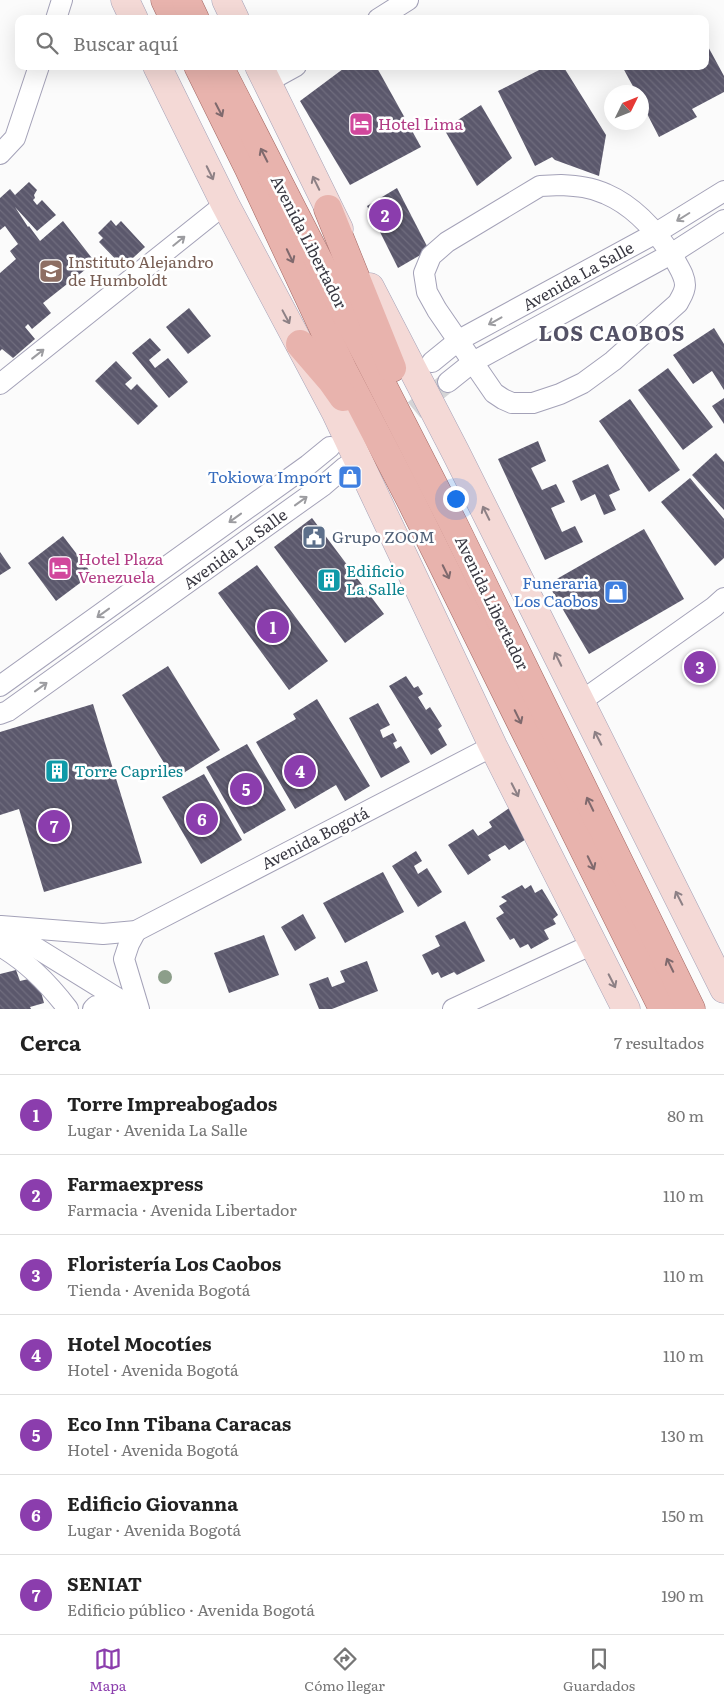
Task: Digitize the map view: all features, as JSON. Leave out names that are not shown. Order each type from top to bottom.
[{"type":"main road","points":[[125,0],[132,15]]},
{"type":"main road","points":[[165,0],[172,15]]},
{"type":"main road","points":[[186,0],[193,15]]},
{"type":"main road","points":[[226,0],[233,15]]},
{"type":"main road","points":[[159,70],[225,204],[300,344],[385,516],[493,746],[626,1009]]},
{"type":"main road","name":"Avenida Libertador","points":[[200,70],[249,169],[343,370],[409,496],[664,1009]]},
{"type":"main road","name":"Avenida Libertador","points":[[221,70],[453,523],[691,1009]]},
{"type":"main road","name":"Avenida Libertador","points":[[263,74],[328,209],[456,453],[724,989]]},
{"type":"main road","points":[[328,209],[453,523]]},
{"type":"main road","points":[[300,344],[331,380],[409,496]]},
{"type":"street","points":[[57,15],[62,0]]},
{"type":"street","points":[[384,15],[408,0]]},
{"type":"street","points":[[0,154],[15,138],[38,70]]},
{"type":"street","points":[[263,74],[280,70]]},
{"type":"street","points":[[540,186],[586,187],[607,194],[629,207],[656,233],[671,254],[682,273],[685,283],[684,291],[678,302],[613,361],[583,383],[560,394],[533,403],[512,403],[494,393],[437,310],[427,292],[424,273],[431,256],[447,242],[540,186]]},
{"type":"street","name":"Avenida La Salle","points":[[432,362],[459,340],[656,233],[724,191]]},
{"type":"street","points":[[0,384],[225,204]]},
{"type":"street","name":"Avenida La Salle","points":[[448,382],[473,362],[671,254],[724,220]]},
{"type":"street","name":"Avenida La Salle","points":[[0,686],[308,465],[330,447]]},
{"type":"street","name":"Avenida La Salle","points":[[0,714],[8,711],[316,491],[345,467]]},
{"type":"street","points":[[580,702],[724,598]]},
{"type":"street","name":"Avenida Bogotá","points":[[0,926],[103,934],[136,931],[493,746]]},
{"type":"street","points":[[0,926],[137,1009]]},
{"type":"street","points":[[136,931],[124,959],[137,1009]]},
{"type":"street","points":[[453,1009],[593,944]]},
{"type":"street","points":[[0,946],[28,965],[50,985],[68,1009]]},
{"type":"street","points":[[93,1009],[96,1006],[117,1005],[131,1009]]},
{"type":"building","points":[[709,48],[724,76],[724,92],[692,109],[697,117],[659,137],[649,118],[649,85],[632,85],[624,70],[709,70]]},
{"type":"building","name":"Hotel Lima","points":[[342,70],[378,70],[421,147],[350,185],[300,101]]},
{"type":"building","points":[[539,70],[565,70],[606,135],[599,176],[555,160],[552,157],[535,166],[498,91]]},
{"type":"building","points":[[481,105],[512,158],[477,186],[444,129]]},
{"type":"building","points":[[29,182],[37,190],[33,200],[37,205],[42,200],[56,215],[37,231],[15,207],[28,227],[40,241],[63,221],[95,262],[43,303],[51,313],[32,329],[28,324],[25,327],[35,339],[13,358],[2,349],[0,351],[0,273],[16,259],[10,251],[18,244],[5,226],[0,230],[0,198],[10,189],[15,195]]},
{"type":"building","points":[[397,188],[429,250],[398,268],[367,206]]},
{"type":"building","points":[[111,220],[116,226],[121,221],[145,247],[123,267],[99,242],[103,238],[98,233]]},
{"type":"building","points":[[189,308],[211,336],[188,354],[166,327]]},
{"type":"building","points":[[714,328],[724,344],[724,390],[712,371],[693,384],[673,355]]},
{"type":"building","points":[[150,338],[161,350],[149,360],[155,368],[168,358],[188,382],[169,398],[132,353]]},
{"type":"building","points":[[116,361],[132,378],[125,384],[131,390],[137,384],[158,406],[138,425],[95,381]]},
{"type":"building","points":[[668,368],[713,427],[683,450],[638,390]]},
{"type":"building","points":[[724,398],[724,424],[712,406]]},
{"type":"building","points":[[630,399],[680,470],[649,492],[599,421]]},
{"type":"building","points":[[538,441],[546,461],[531,468],[542,490],[556,484],[565,502],[551,508],[562,532],[575,526],[583,542],[545,560],[498,459]]},
{"type":"building","points":[[716,453],[724,462],[724,510],[692,475]]},
{"type":"building","points":[[608,464],[620,490],[609,495],[616,510],[604,515],[595,494],[581,501],[572,481]]},
{"type":"building","points":[[690,478],[724,519],[724,558],[715,566],[661,502]]},
{"type":"building","name":"Edificio La Salle","points":[[312,518],[384,614],[345,643],[274,547]]},
{"type":"building","name":"Funeraria Los Caobos","points":[[644,529],[684,599],[589,654],[548,584]]},
{"type":"building","name":"Hotel Plaza Venezuela","points":[[63,536],[92,574],[56,601],[28,563]]},
{"type":"building","points":[[0,552],[11,568],[0,575]]},
{"type":"building","points":[[257,565],[328,661],[289,690],[218,593]]},
{"type":"building","points":[[168,666],[220,750],[174,779],[122,695]]},
{"type":"building","points":[[406,676],[414,688],[418,686],[423,694],[418,697],[426,710],[430,707],[442,726],[438,729],[447,745],[431,755],[389,686]]},
{"type":"building","points":[[317,699],[370,786],[345,801],[336,785],[295,809],[256,742],[296,719],[293,714]]},
{"type":"building","points":[[378,703],[390,725],[380,730],[383,738],[393,733],[397,741],[393,743],[396,749],[401,746],[410,762],[381,778],[349,718]]},
{"type":"building","name":"Torre Capriles","points":[[93,704],[142,863],[44,892],[19,809],[0,815],[0,732]]},
{"type":"building","points":[[247,744],[286,810],[244,834],[206,767]]},
{"type":"building","points":[[204,774],[242,840],[201,864],[162,797]]},
{"type":"building","points":[[512,806],[531,836],[509,850],[505,845],[488,855],[491,860],[468,875],[448,845],[473,829],[478,836],[492,827],[489,822]]},
{"type":"building","points":[[416,851],[422,861],[414,866],[418,874],[427,868],[442,892],[418,907],[392,866]]},
{"type":"building","points":[[383,872],[404,912],[345,943],[323,903]]},
{"type":"building","points":[[522,885],[525,889],[531,885],[535,893],[542,889],[558,915],[553,919],[556,924],[544,930],[549,939],[531,949],[528,944],[520,948],[514,938],[510,940],[496,918],[504,913],[499,906],[507,901],[501,897]]},
{"type":"building","points":[[303,914],[316,938],[295,951],[281,927]]},
{"type":"building","points":[[465,921],[485,961],[457,975],[454,972],[441,978],[438,972],[432,975],[422,955],[440,946],[435,936]]},
{"type":"building","points":[[264,935],[279,975],[229,993],[214,953]]},
{"type":"building","points":[[367,961],[378,991],[332,1009],[319,1009],[309,984],[328,977],[332,987],[345,982],[340,971]]},
{"type":"building","points":[[16,970],[20,981],[37,977],[44,1003],[30,1007],[31,1009],[0,1009],[0,974]]},
{"type":"tunnel","points":[[391,429],[448,382]]},
{"type":"place","name":"Hotel Lima","points":[[361,124]]},
{"type":"place","name":"Farmaexpress","points":[[385,215]]},
{"type":"place","name":"Instituto Alejandro de Humboldt","points":[[51,271]]},
{"type":"place","name":"Tokiowa Import","points":[[350,477]]},
{"type":"place","name":"Grupo ZOOM","points":[[314,537]]},
{"type":"place","name":"Hotel Plaza Venezuela","points":[[60,568]]},
{"type":"place","name":"Edificio La Salle","points":[[329,580]]},
{"type":"place","name":"Funeraria Los Caobos","points":[[616,592]]},
{"type":"place","name":"Torre Impreabogados","points":[[273,627]]},
{"type":"place","name":"Floristería Los Caobos","points":[[700,667]]},
{"type":"place","name":"Torre Capriles","points":[[57,771]]},
{"type":"place","name":"Hotel Mocotíes","points":[[300,771]]},
{"type":"place","name":"Eco Inn Tibana Caracas","points":[[246,789]]},
{"type":"place","name":"Edificio Giovanna","points":[[202,819]]},
{"type":"place","name":"SENIAT","points":[[54,826]]},
{"type":"district","name":"LOS CAOBOS","points":[[612,334]]}]
